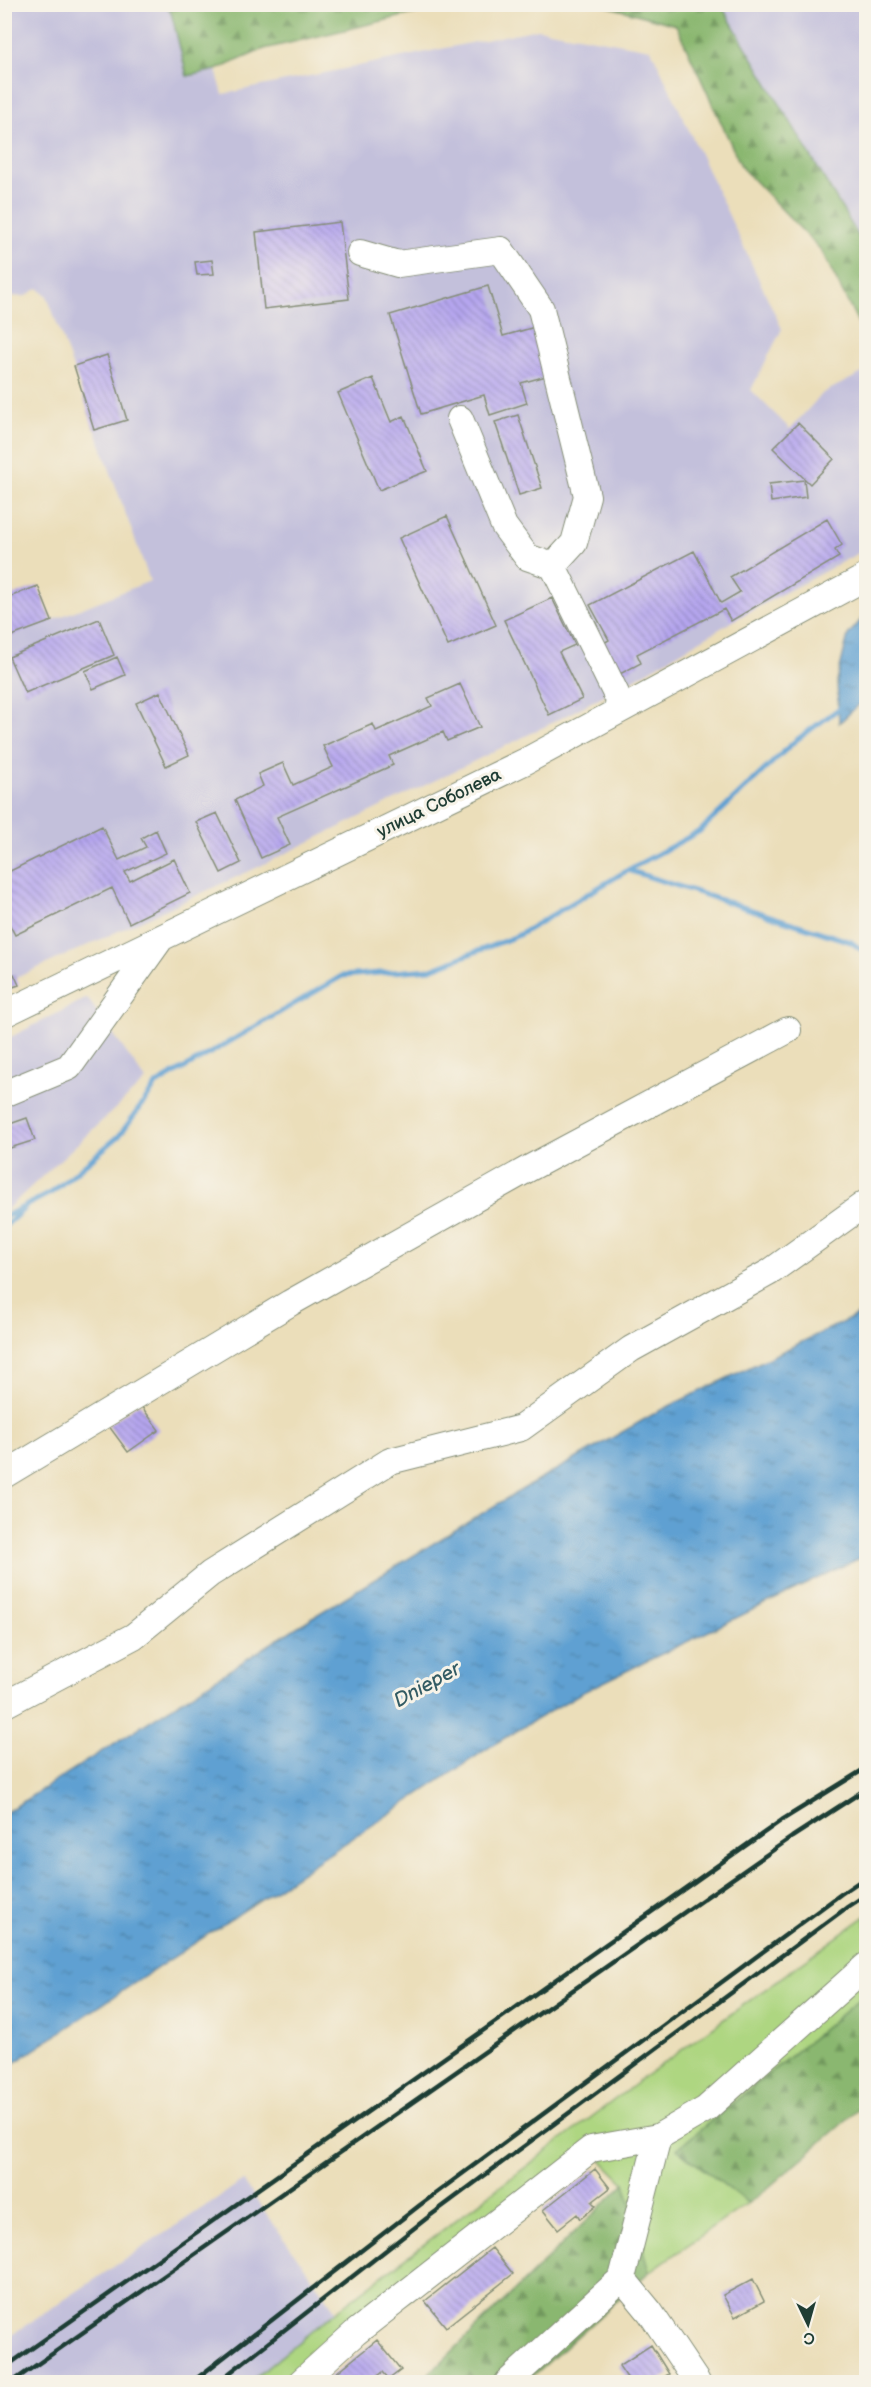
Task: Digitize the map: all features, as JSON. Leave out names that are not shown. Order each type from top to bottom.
[{"type":"street","points":[[360,253],[398,264],[501,250],[541,309],[587,496],[574,543],[553,566]]},
{"type":"street","points":[[460,419],[504,526],[527,557],[553,566],[623,708]]},
{"type":"street","name":"улица Соболева","points":[[4,1014],[526,760],[867,577]]},
{"type":"street","points":[[4,1094],[69,1067],[161,938]]},
{"type":"street","points":[[4,1475],[290,1303],[528,1168],[788,1030]]},
{"type":"street","points":[[4,1706],[134,1636],[210,1574],[390,1461],[521,1428],[631,1348],[770,1272],[867,1203]]},
{"type":"street","points":[[301,2382],[355,2333],[591,2149],[658,2137],[706,2109],[867,1966]]},
{"type":"street","points":[[508,2382],[622,2278],[658,2137]]},
{"type":"street","points":[[622,2278],[650,2312],[697,2382]]},
{"type":"shaded area","points":[[5,5],[165,5],[171,12],[187,76],[216,70],[223,94],[538,29],[651,49],[782,329],[751,390],[790,429],[823,393],[866,371],[866,549],[546,726],[256,868],[5,983],[5,639],[150,581],[47,296],[38,288],[26,296],[5,297]]},
{"type":"shaded area","points":[[720,5],[866,5],[866,249]]},
{"type":"shaded area","points":[[87,998],[146,1080],[5,1211],[5,1040]]},
{"type":"shaded area","points":[[243,2181],[336,2311],[250,2382],[5,2382],[5,2339]]},
{"type":"green space","points":[[165,5],[450,5],[264,49],[216,70],[187,76],[171,12]]},
{"type":"green space","points":[[603,5],[721,5],[866,249],[866,338],[821,250],[742,168],[676,25]]},
{"type":"green space","points":[[866,1916],[866,1994],[677,2149],[748,2203],[649,2272],[625,2184],[594,2153],[305,2382],[250,2382],[336,2311],[647,2075]]},
{"type":"green space","points":[[866,1994],[866,2103],[761,2194],[748,2203],[677,2149]]},
{"type":"green space","points":[[625,2183],[649,2272],[526,2382],[421,2382]]},
{"type":"water","points":[[866,614],[866,698],[839,723],[837,681],[848,635]]},
{"type":"water","name":"Dnieper","points":[[866,1311],[866,1555],[581,1693],[496,1743],[5,2069],[5,1813],[297,1627],[509,1497],[659,1411]]},
{"type":"building","points":[[340,222],[349,299],[264,309],[256,232]]},
{"type":"building","points":[[212,260],[214,274],[197,275],[195,262]]},
{"type":"building","points":[[488,286],[503,336],[535,327],[550,375],[521,383],[527,403],[490,415],[484,395],[421,414],[390,315]]},
{"type":"building","points":[[107,355],[127,420],[94,430],[74,366]]},
{"type":"building","points":[[373,378],[391,422],[404,416],[427,471],[379,490],[338,393]]},
{"type":"building","points":[[518,415],[542,488],[519,495],[495,422]]},
{"type":"building","points":[[798,423],[834,459],[810,484],[773,448]]},
{"type":"building","points":[[804,480],[806,497],[771,502],[769,484]]},
{"type":"building","points":[[447,516],[496,625],[448,646],[399,538]]},
{"type":"building","points":[[827,519],[842,545],[835,550],[839,557],[731,621],[724,609],[637,654],[641,663],[618,675],[602,644],[609,640],[590,605],[694,551],[721,603],[740,592],[730,577]]},
{"type":"building","points":[[38,586],[52,621],[4,639],[4,599]]},
{"type":"building","points":[[552,598],[575,645],[559,652],[582,699],[549,715],[504,620]]},
{"type":"building","points":[[99,619],[114,655],[25,693],[9,657]]},
{"type":"building","points":[[117,657],[125,675],[93,689],[85,671]]},
{"type":"building","points":[[460,684],[480,727],[447,741],[443,732],[389,756],[393,765],[277,817],[290,845],[261,858],[235,800],[263,786],[258,774],[283,763],[293,785],[333,767],[323,746],[373,724],[376,731],[432,706],[428,698]]},
{"type":"building","points":[[160,692],[189,755],[166,766],[136,703]]},
{"type":"building","points":[[217,813],[241,863],[221,873],[196,822]]},
{"type":"building","points":[[102,826],[119,860],[146,847],[141,838],[156,830],[166,853],[125,872],[130,881],[174,859],[190,893],[129,923],[112,888],[15,935],[4,914],[4,874]]},
{"type":"building","points":[[14,974],[19,985],[10,988],[5,978]]},
{"type":"building","points":[[27,1118],[35,1140],[4,1150],[4,1126]]},
{"type":"building","points":[[139,1403],[159,1430],[128,1452],[108,1425]]},
{"type":"building","points":[[595,2169],[610,2188],[592,2202],[596,2206],[580,2219],[577,2214],[558,2229],[543,2210]]},
{"type":"building","points":[[492,2248],[513,2274],[446,2327],[425,2301]]},
{"type":"building","points":[[753,2279],[764,2301],[735,2317],[723,2295]]},
{"type":"building","points":[[377,2340],[401,2370],[389,2379],[383,2372],[370,2382],[325,2382]]},
{"type":"building","points":[[651,2345],[669,2374],[656,2382],[630,2382],[619,2366]]},
{"type":"waterway","points":[[4,1217],[52,1192],[119,1136],[157,1084],[342,976],[431,969],[517,936],[628,870],[700,831],[795,741],[844,705]]},
{"type":"waterway","points":[[628,870],[851,942],[866,953]]},
{"type":"waterway","points":[[4,1227],[23,1210]]},
{"type":"railway","points":[[4,2368],[782,1820],[866,1768]]},
{"type":"railway","points":[[12,2382],[792,1837],[866,1789]]},
{"type":"railway","points":[[192,2382],[420,2205],[866,1877]]},
{"type":"railway","points":[[218,2382],[427,2218],[866,1895]]}]
